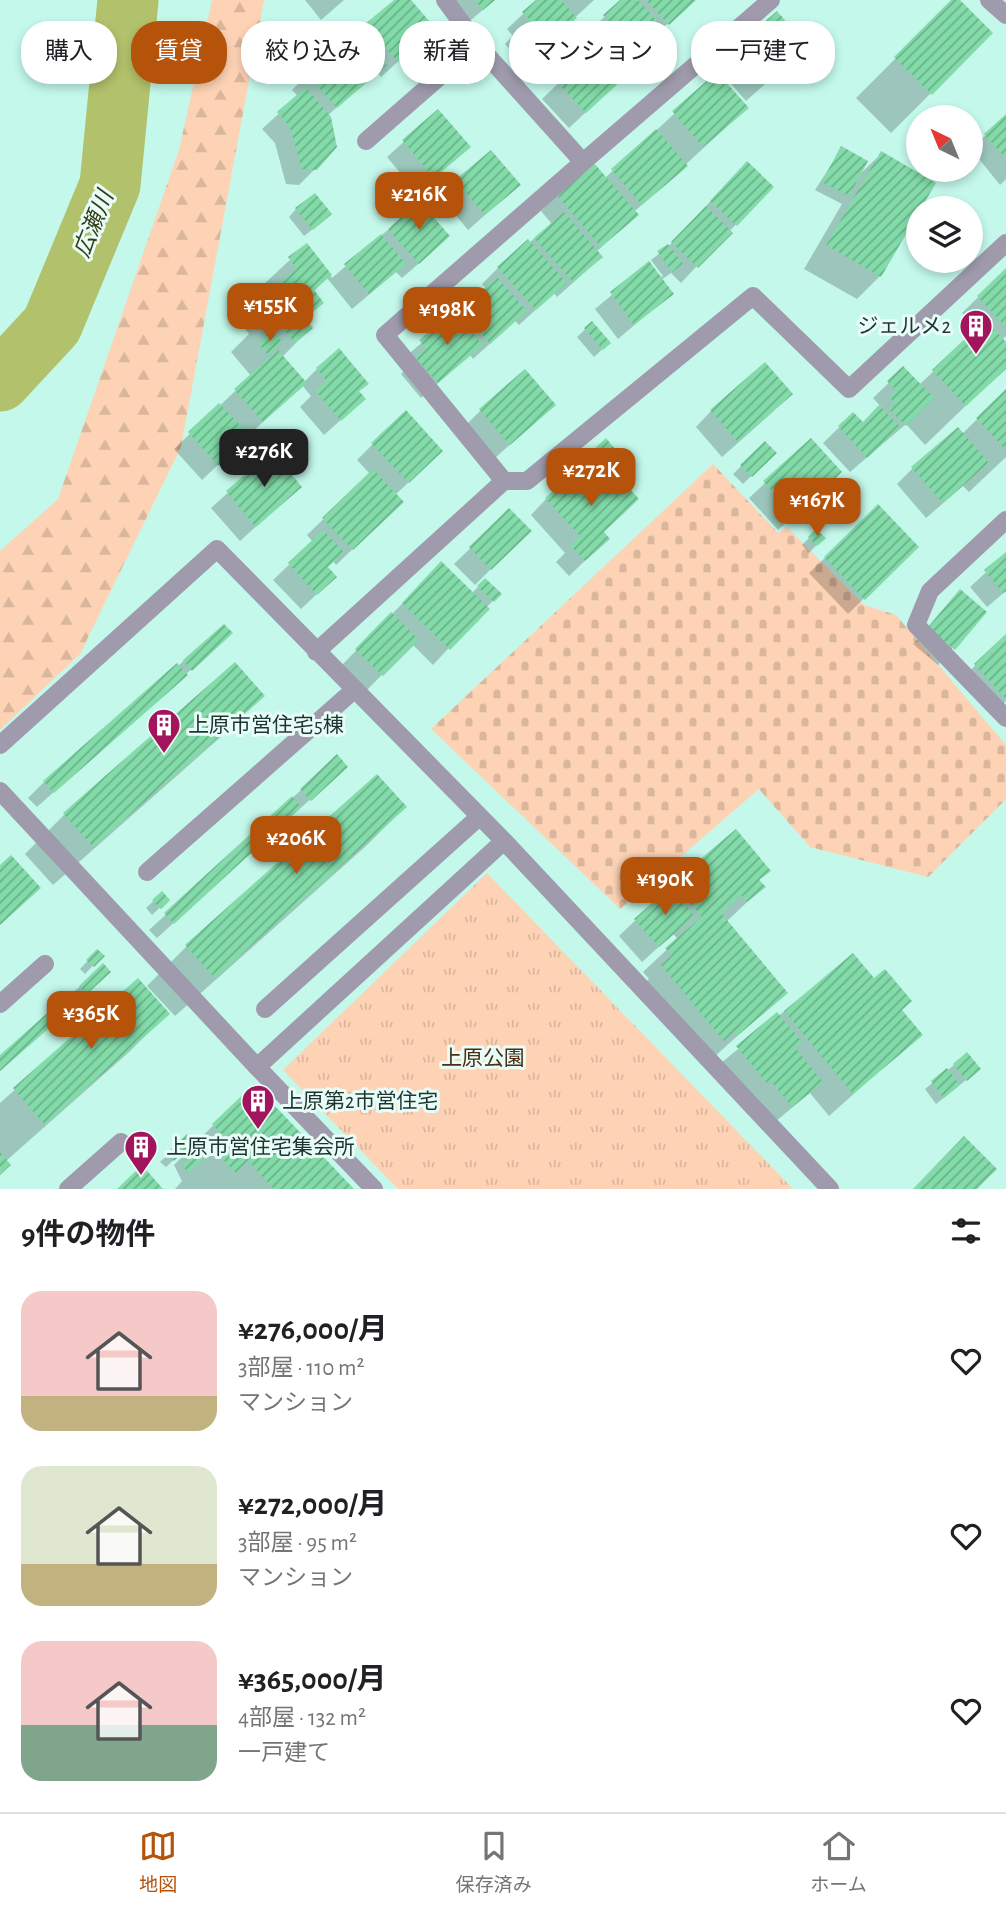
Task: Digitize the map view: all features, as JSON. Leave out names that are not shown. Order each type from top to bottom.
[{"type":"street","points":[[445,0],[460,21]]},
{"type":"street","points":[[504,481],[385,335],[771,0]]},
{"type":"street","points":[[989,0],[1006,15]]},
{"type":"street","points":[[495,64],[583,162]]},
{"type":"street","points":[[366,141],[431,84]]},
{"type":"street","points":[[316,652],[504,481],[527,481],[753,296],[849,389],[1006,243]]},
{"type":"street","points":[[1006,520],[930,591],[916,625],[1006,718]]},
{"type":"street","points":[[0,745],[217,549],[504,841],[830,1189]]},
{"type":"street","points":[[147,872],[354,690]]},
{"type":"street","points":[[0,791],[374,1189]]},
{"type":"street","points":[[265,1009],[480,817]]},
{"type":"street","points":[[257,1067],[504,841]]},
{"type":"street","points":[[0,1004],[45,964]]},
{"type":"street","points":[[68,1189],[121,1142]]},
{"type":"green space","points":[[212,0],[264,0],[260,21],[241,21],[241,84],[248,84],[181,447],[80,654],[0,730],[0,551],[58,499],[179,150],[194,84],[227,84],[227,21],[207,21]]},
{"type":"green space","points":[[713,464],[778,533],[787,527],[864,605],[896,615],[1006,745],[1006,799],[928,877],[810,847],[759,789],[620,909],[431,729]]},
{"type":"green space","name":"上原公園","points":[[487,873],[793,1189],[398,1189],[283,1070]]},
{"type":"building","points":[[394,0],[411,0],[429,21],[399,21],[398,62],[385,47],[385,21],[369,21]]},
{"type":"building","points":[[475,0],[495,0],[483,10]]},
{"type":"building","points":[[536,0],[561,0],[577,18],[574,21],[527,21],[529,19],[522,12]]},
{"type":"building","points":[[620,0],[638,0],[657,21],[608,21],[603,15]]},
{"type":"building","points":[[646,0],[695,1],[673,21],[665,21]]},
{"type":"building","points":[[951,0],[960,0],[993,33],[932,95],[894,57]]},
{"type":"building","points":[[777,11],[786,21],[766,21]]},
{"type":"building","points":[[316,84],[365,84],[337,108]]},
{"type":"building","points":[[559,84],[618,84],[586,113]]},
{"type":"building","points":[[703,84],[728,84],[749,108],[703,147],[672,111]]},
{"type":"building","points":[[306,87],[331,117],[337,147],[317,170],[302,169],[290,127],[277,112]]},
{"type":"building","points":[[438,109],[471,147],[434,178],[402,140]]},
{"type":"building","points":[[1006,114],[1006,158],[984,134]]},
{"type":"building","points":[[656,129],[688,166],[642,205],[611,169]]},
{"type":"building","points":[[841,146],[868,161],[849,196],[822,182]]},
{"type":"building","points":[[491,150],[521,185],[485,215],[455,180]]},
{"type":"building","points":[[881,151],[906,166],[906,182],[936,183],[928,196],[906,196],[906,234],[881,277],[826,245]]},
{"type":"building","points":[[747,161],[774,187],[737,226],[710,201]]},
{"type":"building","points":[[593,162],[639,215],[601,247],[556,194]]},
{"type":"building","points":[[315,193],[332,214],[313,230],[295,208]]},
{"type":"building","points":[[419,201],[450,236],[419,264],[388,229]]},
{"type":"building","points":[[706,206],[733,233],[698,268],[671,242]]},
{"type":"building","points":[[564,212],[603,257],[573,282],[534,238]]},
{"type":"building","points":[[381,234],[406,264],[369,294],[344,264]]},
{"type":"building","points":[[528,239],[567,283],[536,310],[497,267]]},
{"type":"building","points":[[307,243],[332,275],[314,290],[324,303],[305,318],[313,328],[295,343],[269,311],[289,295],[280,283],[297,269],[288,257]]},
{"type":"building","points":[[668,244],[683,264],[672,272],[657,251]]},
{"type":"building","points":[[649,261],[674,294],[634,325],[610,292]]},
{"type":"building","points":[[1006,268],[1006,327],[977,296]]},
{"type":"building","points":[[497,277],[527,311],[490,344],[460,309]]},
{"type":"building","points":[[453,311],[483,345],[438,383],[415,357],[426,348],[419,340]]},
{"type":"building","name":"ジェルメ2","points":[[985,320],[1006,342],[1006,369],[966,406],[932,370]]},
{"type":"building","points":[[592,321],[611,343],[603,350],[584,328]]},
{"type":"building","points":[[272,331],[283,342],[268,355],[258,343]]},
{"type":"building","points":[[339,348],[369,384],[359,391],[366,399],[341,421],[315,390],[326,380],[316,368]]},
{"type":"building","points":[[278,350],[307,383],[263,422],[234,389]]},
{"type":"building","points":[[765,362],[793,394],[738,442],[710,410]]},
{"type":"building","points":[[903,366],[934,398],[906,426],[889,409],[895,403],[889,397],[896,390],[887,381]]},
{"type":"building","points":[[525,369],[556,405],[510,445],[479,409]]},
{"type":"building","points":[[1006,389],[1006,450],[976,418]]},
{"type":"building","points":[[219,403],[250,436],[219,466],[188,432]]},
{"type":"building","points":[[879,405],[900,427],[867,458],[838,426],[853,412],[863,422]]},
{"type":"building","points":[[406,410],[443,451],[409,483],[371,443]]},
{"type":"building","points":[[958,427],[989,463],[943,503],[911,467]]},
{"type":"building","points":[[606,438],[623,459],[610,471],[592,451]]},
{"type":"building","points":[[811,438],[842,472],[795,516],[763,481]]},
{"type":"building","points":[[765,441],[777,453],[752,477],[740,465]]},
{"type":"building","points":[[272,451],[302,487],[256,527],[226,491]]},
{"type":"building","points":[[583,464],[607,490],[620,478],[639,499],[604,532],[610,539],[585,561],[570,545],[580,536],[545,498]]},
{"type":"building","points":[[373,469],[404,502],[353,550],[322,518]]},
{"type":"building","points":[[878,504],[919,547],[865,600],[824,557]]},
{"type":"building","points":[[509,508],[532,531],[491,570],[469,547]]},
{"type":"building","points":[[816,529],[826,538],[817,546],[808,537]]},
{"type":"building","points":[[323,530],[344,552],[328,567],[337,577],[317,595],[288,563]]},
{"type":"building","points":[[1006,552],[1006,591],[1003,593],[984,570]]},
{"type":"building","points":[[441,561],[490,609],[450,650],[402,603]]},
{"type":"building","points":[[485,578],[502,594],[494,602],[477,586]]},
{"type":"building","points":[[960,589],[987,612],[955,650],[928,627]]},
{"type":"building","points":[[391,612],[419,640],[383,676],[355,649]]},
{"type":"building","points":[[224,624],[233,633],[192,671],[183,660]]},
{"type":"building","points":[[1006,634],[1006,699],[974,664]]},
{"type":"building","name":"上原市営住宅5棟","points":[[235,662],[265,696],[93,847],[63,813]]},
{"type":"building","points":[[177,663],[188,675],[54,793],[43,781]]},
{"type":"building","points":[[337,754],[348,767],[311,801],[300,789]]},
{"type":"building","points":[[377,774],[407,807],[215,978],[185,945]]},
{"type":"building","points":[[292,796],[301,807],[174,924],[164,913]]},
{"type":"building","points":[[736,829],[771,871],[759,880],[766,887],[747,902],[742,895],[721,913],[788,993],[737,1036],[734,1032],[724,1041],[661,965],[672,955],[665,948],[702,917],[673,882]]},
{"type":"building","points":[[11,855],[41,888],[0,925],[0,865]]},
{"type":"building","points":[[670,887],[695,916],[659,947],[634,919]]},
{"type":"building","points":[[162,891],[170,900],[161,909],[152,900]]},
{"type":"building","points":[[97,949],[105,956],[94,967],[86,960]]},
{"type":"building","points":[[853,953],[874,978],[885,969],[912,1001],[902,1010],[923,1035],[853,1094],[784,1011]]},
{"type":"building","points":[[103,963],[111,972],[87,994],[79,986]]},
{"type":"building","points":[[138,978],[170,1014],[45,1125],[13,1088]]},
{"type":"building","points":[[70,993],[79,1002],[0,1071],[0,1055]]},
{"type":"building","points":[[777,1012],[802,1042],[795,1048],[823,1082],[792,1107],[771,1081],[767,1083],[736,1046]]},
{"type":"building","points":[[967,1052],[981,1069],[967,1081],[953,1064]]},
{"type":"building","points":[[947,1068],[960,1085],[944,1098],[931,1081]]},
{"type":"building","name":"上原第2市営住宅","points":[[254,1084],[354,1189],[274,1189],[248,1161],[236,1173],[212,1148],[224,1137],[212,1124]]},
{"type":"building","points":[[187,1134],[194,1142],[174,1161],[167,1153]]},
{"type":"building","points":[[964,1136],[997,1169],[977,1189],[913,1189]]},
{"type":"building","points":[[198,1150],[205,1158],[189,1173],[182,1166]]},
{"type":"building","points":[[0,1152],[11,1165],[0,1175]]},
{"type":"building","name":"上原市営住宅集会所","points":[[142,1165],[163,1189],[117,1189]]},
{"type":"waterway","name":"広瀬川","points":[[0,381],[52,325],[110,185],[128,0]]},
{"type":"place","name":"ジェルメ2","points":[[976,356]]},
{"type":"place","name":"上原市営住宅5棟","points":[[164,755]]},
{"type":"place","name":"上原第2市営住宅","points":[[258,1131]]},
{"type":"place","name":"上原市営住宅集会所","points":[[141,1177]]}]
